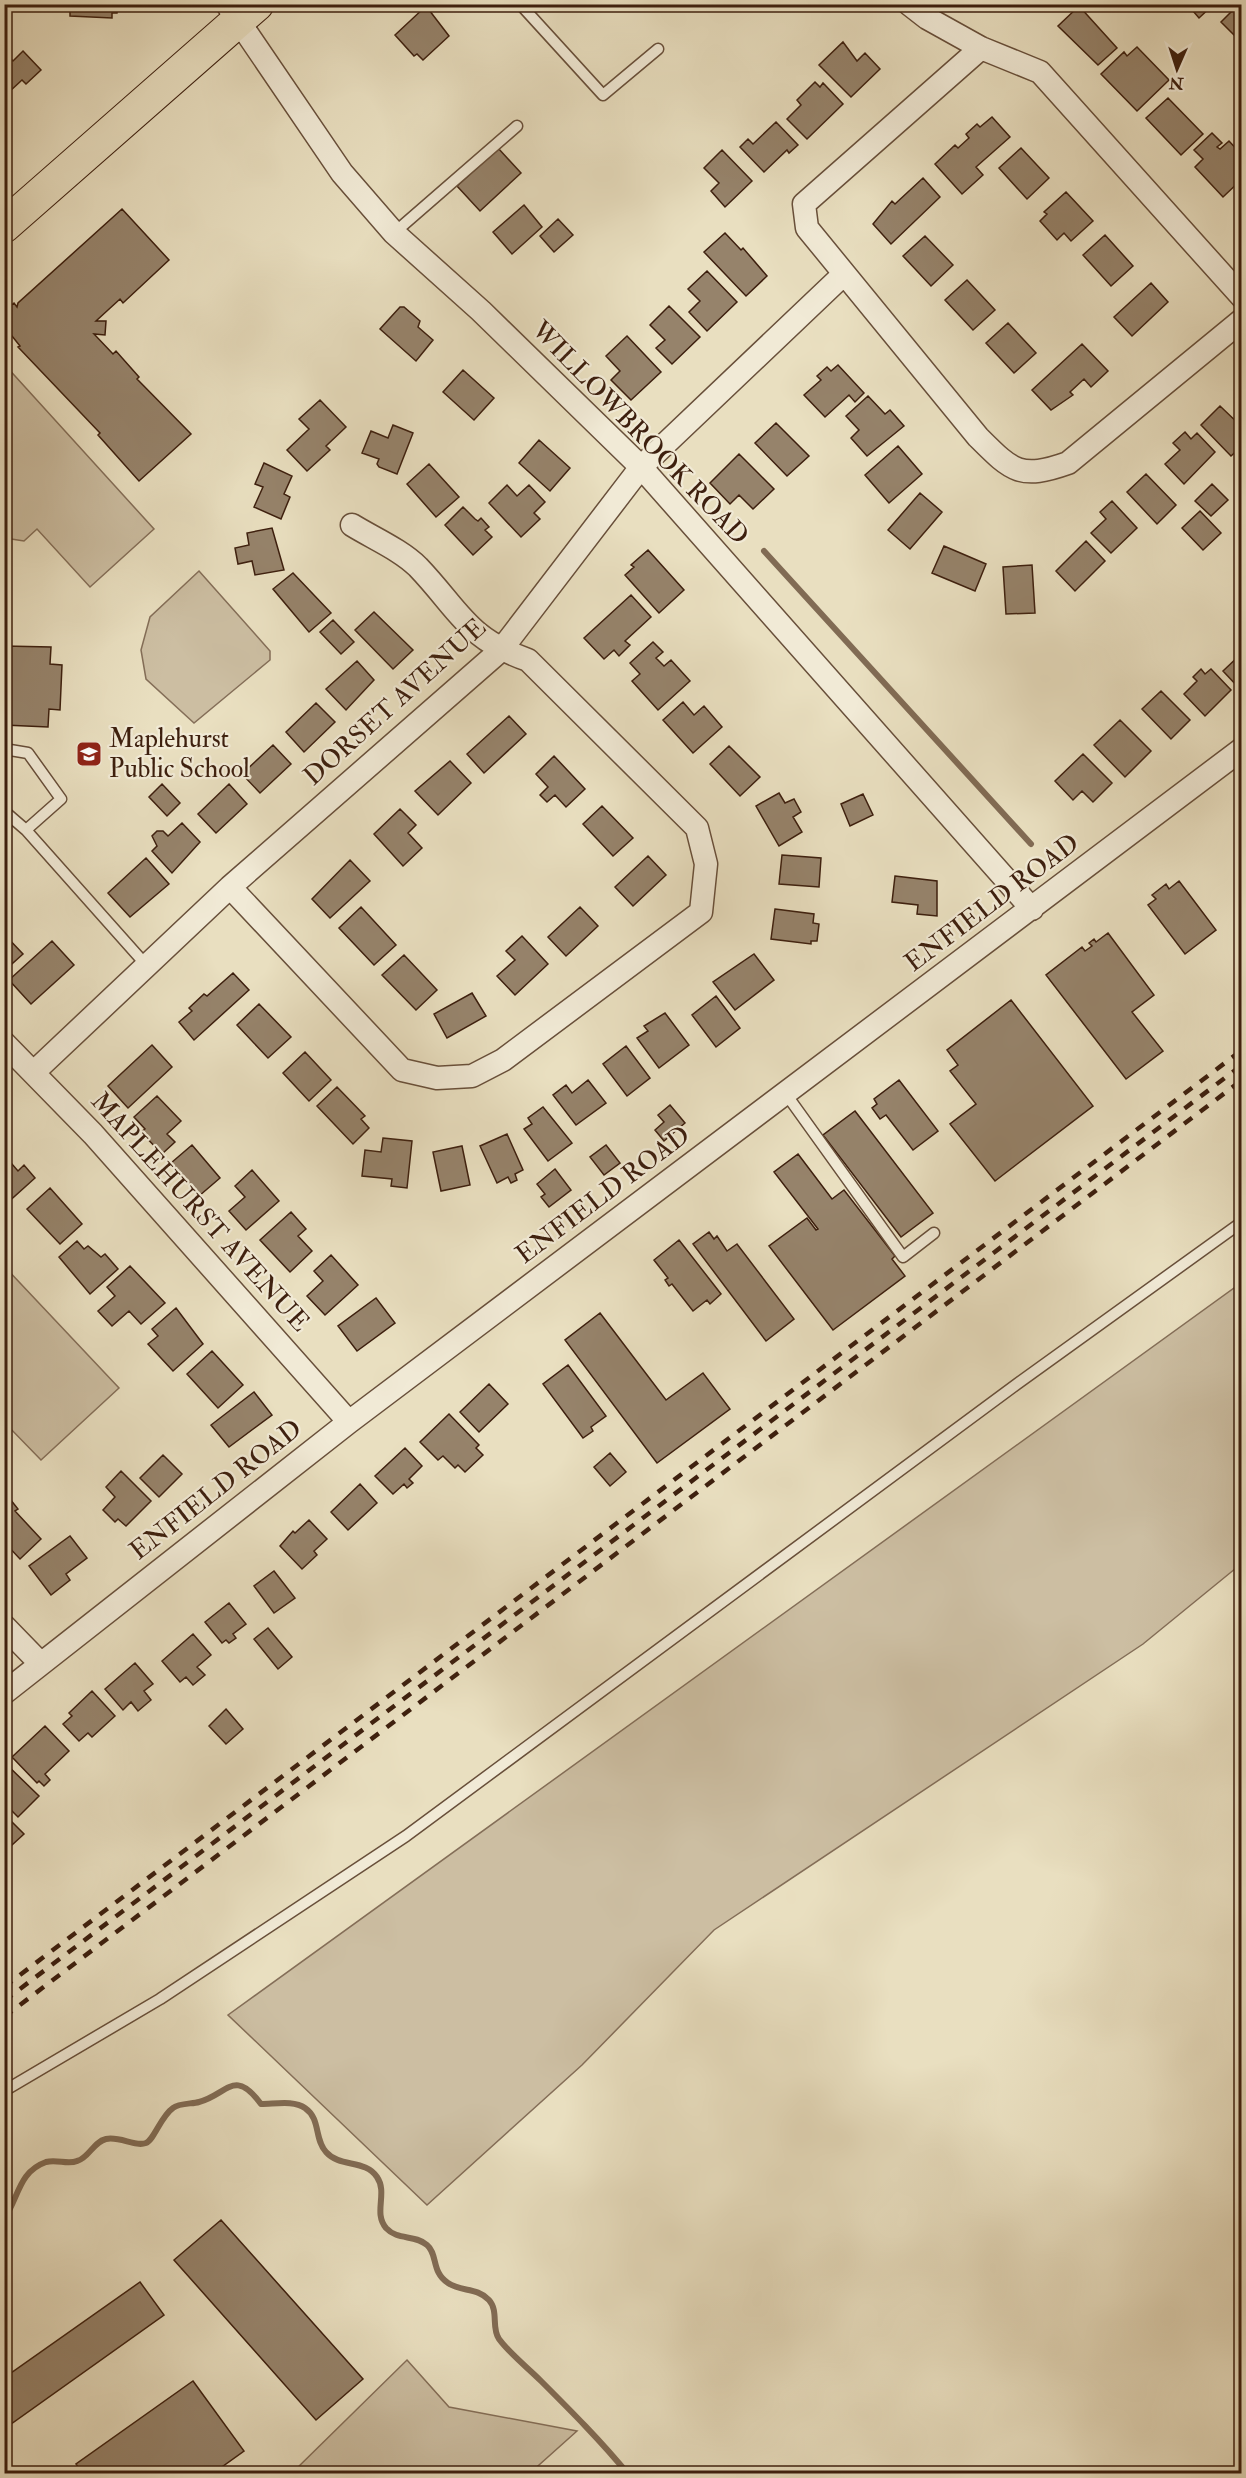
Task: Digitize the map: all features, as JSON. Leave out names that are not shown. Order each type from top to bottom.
[{"type":"main road","points":[[4,226],[241,10]]},
{"type":"street","points":[[909,4],[927,18],[981,48],[1040,72],[1242,297]]},
{"type":"street","name":"WILLOWBROOK ROAD","points":[[241,10],[342,173],[394,233],[481,311],[641,467],[1032,909]]},
{"type":"street","points":[[981,48],[804,204],[807,228],[978,437],[1007,466],[1039,474],[1068,463],[1242,320]]},
{"type":"street","name":"DORSET AVENUE","points":[[34,1072],[230,887],[501,650],[641,467],[844,274]]},
{"type":"street","points":[[230,887],[402,1070],[437,1078],[472,1076],[503,1060],[701,912],[706,864],[697,828],[528,660],[501,650],[470,629],[416,566],[352,525]]},
{"type":"street","name":"ENFIELD ROAD","points":[[4,1693],[349,1422],[1242,749]]},
{"type":"street","name":"MAPLEHURST AVENUE","points":[[4,1043],[34,1072],[349,1422]]},
{"type":"street","points":[[4,1626],[40,1663]]},
{"type":"lane","points":[[520,4],[603,95],[658,50]]},
{"type":"lane","points":[[394,233],[517,126]]},
{"type":"lane","points":[[4,749],[28,753],[61,799],[26,830]]},
{"type":"lane","points":[[4,811],[26,830],[147,966]]},
{"type":"lane","points":[[786,1094],[903,1257],[934,1233]]},
{"type":"lane","points":[[4,2091],[160,1999],[406,1836],[719,1603],[818,1534],[1017,1384],[1242,1222]]},
{"type":"shaded area","points":[[5,365],[154,529],[90,587],[37,529],[24,541],[5,538]]},
{"type":"shaded area","points":[[199,571],[270,651],[270,660],[194,723],[146,679],[141,650],[150,617]]},
{"type":"shaded area","points":[[4,1266],[119,1388],[41,1460],[5,1423]]},
{"type":"shaded area","points":[[1241,1283],[1241,1564],[1143,1644],[714,1930],[582,2065],[427,2205],[228,2015]]},
{"type":"shaded area","points":[[407,2360],[449,2407],[577,2431],[530,2473],[292,2473]]},
{"type":"building","points":[[70,4],[118,4],[117,13],[112,13],[112,18],[70,16]]},
{"type":"building","points":[[1187,4],[1214,4],[1199,18]]},
{"type":"building","points":[[1239,4],[1242,4],[1242,43],[1221,22]]},
{"type":"building","points":[[426,6],[449,36],[423,60],[417,54],[414,56],[395,35]]},
{"type":"building","points":[[1079,6],[1117,48],[1098,65],[1058,26]]},
{"type":"building","points":[[843,42],[857,61],[865,53],[880,69],[851,97],[819,65]]},
{"type":"building","points":[[1137,47],[1169,80],[1137,111],[1101,74],[1124,52],[1127,56]]},
{"type":"building","points":[[23,51],[41,70],[26,84],[22,80],[9,92],[4,87],[4,52],[13,61]]},
{"type":"building","points":[[815,82],[820,87],[823,83],[843,104],[807,139],[787,119],[801,105],[797,100]]},
{"type":"building","points":[[1168,98],[1203,134],[1181,155],[1146,118]]},
{"type":"building","points":[[992,117],[1010,137],[976,167],[983,175],[962,194],[935,164],[955,145],[958,148],[969,138],[966,134],[977,124],[980,127]]},
{"type":"building","points":[[776,122],[798,145],[789,153],[787,150],[764,172],[740,147],[748,139],[753,144]]},
{"type":"building","points":[[1212,133],[1222,143],[1217,147],[1220,149],[1229,141],[1242,155],[1242,179],[1223,197],[1195,167],[1203,159],[1194,150]]},
{"type":"building","points":[[498,148],[521,173],[480,211],[457,186]]},
{"type":"building","points":[[1021,148],[1049,178],[1027,199],[999,168]]},
{"type":"building","points":[[722,150],[752,181],[725,207],[711,191],[719,183],[704,168]]},
{"type":"building","points":[[923,178],[940,197],[891,244],[873,224],[892,201],[895,204]]},
{"type":"building","points":[[1066,192],[1093,221],[1071,241],[1064,233],[1057,240],[1040,221],[1047,214],[1044,212]]},
{"type":"building","points":[[524,205],[542,227],[512,254],[493,232]]},
{"type":"building","points":[[122,209],[169,260],[123,303],[120,299],[96,321],[106,321],[105,335],[94,334],[113,354],[116,351],[139,377],[137,379],[191,434],[139,481],[98,435],[100,433],[18,347],[20,346],[12,336],[9,338],[4,333],[4,311],[14,303],[17,307],[18,303]]},
{"type":"building","points":[[558,219],[573,235],[554,252],[540,236]]},
{"type":"building","points":[[725,233],[741,250],[743,248],[767,276],[746,296],[704,252]]},
{"type":"building","points":[[1105,235],[1133,266],[1111,286],[1083,255]]},
{"type":"building","points":[[925,236],[953,265],[931,286],[903,256]]},
{"type":"building","points":[[707,271],[737,302],[707,331],[689,312],[700,301],[688,289]]},
{"type":"building","points":[[967,280],[995,310],[973,330],[945,300]]},
{"type":"building","points":[[1151,283],[1168,302],[1132,336],[1114,317]]},
{"type":"building","points":[[669,306],[700,337],[672,364],[656,348],[665,340],[650,325]]},
{"type":"building","points":[[400,307],[404,307],[420,321],[418,327],[433,340],[416,361],[380,329]]},
{"type":"building","points":[[1008,323],[1036,353],[1014,373],[986,343]]},
{"type":"building","points":[[627,336],[661,372],[631,400],[611,380],[620,371],[606,356]]},
{"type":"building","points":[[1082,344],[1108,371],[1091,387],[1084,379],[1070,392],[1073,395],[1051,410],[1032,390]]},
{"type":"building","points":[[838,365],[864,393],[855,402],[849,395],[825,417],[804,395],[821,380],[817,376],[827,367],[831,371]]},
{"type":"building","points":[[463,370],[494,398],[474,420],[443,392]]},
{"type":"building","points":[[868,396],[885,414],[890,410],[904,426],[867,456],[851,438],[859,430],[846,416]]},
{"type":"building","points":[[320,400],[346,427],[326,446],[330,450],[307,471],[287,450],[309,429],[299,419]]},
{"type":"building","points":[[1220,406],[1242,427],[1242,446],[1231,456],[1201,425]]},
{"type":"building","points":[[776,423],[809,456],[787,476],[755,443]]},
{"type":"building","points":[[393,425],[413,433],[397,474],[379,467],[377,464],[379,459],[362,453],[371,431],[388,438]]},
{"type":"building","points":[[1185,432],[1191,439],[1197,433],[1215,452],[1184,484],[1165,464],[1180,450],[1173,443]]},
{"type":"building","points":[[539,440],[570,468],[550,491],[519,463]]},
{"type":"building","points":[[898,446],[922,474],[889,503],[865,475]]},
{"type":"building","points":[[739,454],[774,489],[753,509],[739,495],[730,504],[710,483]]},
{"type":"building","points":[[264,463],[292,476],[284,494],[290,497],[281,519],[254,507],[263,487],[255,484]]},
{"type":"building","points":[[429,464],[459,497],[436,517],[407,484]]},
{"type":"building","points":[[1146,474],[1176,505],[1157,524],[1127,492]]},
{"type":"building","points":[[1212,484],[1228,500],[1211,516],[1195,501]]},
{"type":"building","points":[[507,485],[517,496],[529,485],[545,502],[534,513],[540,519],[521,537],[489,503]]},
{"type":"building","points":[[920,493],[942,512],[910,549],[888,530]]},
{"type":"building","points":[[1112,501],[1137,528],[1111,553],[1091,533],[1106,519],[1100,512]]},
{"type":"building","points":[[463,507],[478,521],[481,518],[489,527],[485,530],[492,537],[473,555],[445,525]]},
{"type":"building","points":[[1200,511],[1221,533],[1203,550],[1182,528]]},
{"type":"building","points":[[272,528],[284,570],[255,575],[252,561],[238,564],[235,548],[249,545],[247,533]]},
{"type":"building","points":[[1086,541],[1105,561],[1075,591],[1056,571]]},
{"type":"building","points":[[944,546],[986,564],[975,591],[932,573]]},
{"type":"building","points":[[648,550],[684,590],[659,613],[625,575],[634,567],[631,565]]},
{"type":"building","points":[[1032,565],[1035,613],[1006,614],[1003,567]]},
{"type":"building","points":[[293,573],[331,613],[309,632],[273,589]]},
{"type":"building","points":[[631,595],[651,617],[625,641],[630,645],[619,656],[614,650],[604,659],[584,638]]},
{"type":"building","points":[[374,612],[413,650],[393,669],[355,630]]},
{"type":"building","points":[[333,620],[354,642],[341,654],[320,632]]},
{"type":"building","points":[[653,642],[663,652],[656,658],[664,666],[671,660],[690,681],[658,710],[632,681],[640,674],[630,663]]},
{"type":"building","points":[[4,646],[51,647],[50,664],[62,665],[60,710],[49,709],[48,727],[4,725]]},
{"type":"building","points":[[1242,653],[1242,686],[1239,688],[1223,671]]},
{"type":"building","points":[[357,661],[374,680],[346,710],[326,689]]},
{"type":"building","points":[[1201,669],[1205,674],[1211,669],[1231,690],[1205,716],[1184,694],[1197,681],[1193,677]]},
{"type":"building","points":[[1161,691],[1190,720],[1171,739],[1142,709]]},
{"type":"building","points":[[683,702],[694,715],[704,706],[722,727],[693,753],[663,720]]},
{"type":"building","points":[[316,703],[335,722],[304,752],[286,732]]},
{"type":"building","points":[[509,716],[526,734],[484,773],[467,754]]},
{"type":"building","points":[[1120,720],[1151,751],[1125,777],[1094,745]]},
{"type":"building","points":[[273,745],[291,764],[260,793],[242,774]]},
{"type":"building","points":[[729,746],[760,777],[740,796],[710,764]]},
{"type":"building","points":[[1083,754],[1112,783],[1093,802],[1082,791],[1073,800],[1055,781]]},
{"type":"building","points":[[554,756],[585,789],[566,807],[555,795],[547,802],[540,795],[548,787],[536,774]]},
{"type":"building","points":[[450,761],[471,783],[438,815],[415,791]]},
{"type":"building","points":[[162,784],[180,803],[167,816],[149,797]]},
{"type":"building","points":[[229,784],[247,804],[216,833],[198,814]]},
{"type":"building","points":[[779,793],[785,803],[794,799],[801,812],[793,817],[802,832],[779,846],[756,806]]},
{"type":"building","points":[[863,794],[873,815],[850,826],[841,804]]},
{"type":"building","points":[[602,806],[633,838],[613,856],[583,824]]},
{"type":"building","points":[[400,809],[416,825],[408,833],[422,848],[403,866],[374,834]]},
{"type":"building","points":[[182,823],[200,842],[172,873],[152,851],[157,846],[152,836],[157,831],[163,831],[168,836]]},
{"type":"building","points":[[782,855],[821,858],[819,887],[779,884]]},
{"type":"building","points":[[648,856],[666,875],[633,906],[615,887]]},
{"type":"building","points":[[146,858],[169,884],[130,917],[108,893]]},
{"type":"building","points":[[350,860],[370,881],[330,918],[312,899]]},
{"type":"building","points":[[895,876],[937,881],[937,916],[917,914],[918,905],[892,902]]},
{"type":"building","points":[[1179,881],[1216,930],[1185,954],[1148,905],[1156,899],[1152,895],[1166,884],[1169,889]]},
{"type":"building","points":[[361,907],[396,945],[374,965],[339,928]]},
{"type":"building","points":[[580,907],[598,926],[566,956],[548,937]]},
{"type":"building","points":[[775,909],[814,914],[813,923],[819,924],[817,941],[811,941],[811,944],[771,939]]},
{"type":"building","points":[[1108,933],[1154,995],[1132,1012],[1163,1051],[1126,1079],[1046,975],[1082,947],[1085,951],[1092,946],[1089,943],[1094,939],[1096,942]]},
{"type":"building","points":[[4,934],[23,954],[4,971]]},
{"type":"building","points":[[522,936],[548,964],[515,995],[497,976],[515,960],[506,951]]},
{"type":"building","points":[[52,941],[74,965],[31,1004],[9,980]]},
{"type":"building","points":[[754,954],[774,980],[735,1010],[713,982]]},
{"type":"building","points":[[404,955],[437,990],[416,1010],[382,975]]},
{"type":"building","points":[[233,973],[249,990],[194,1040],[179,1022],[192,1011],[189,1008],[204,994],[207,996]]},
{"type":"building","points":[[472,993],[486,1016],[447,1038],[434,1014]]},
{"type":"building","points":[[716,996],[740,1028],[716,1047],[692,1015]]},
{"type":"building","points":[[1011,1000],[1093,1106],[995,1181],[950,1124],[976,1104],[950,1071],[958,1065],[947,1050]]},
{"type":"building","points":[[259,1004],[291,1037],[268,1058],[237,1025]]},
{"type":"building","points":[[665,1013],[689,1045],[659,1068],[637,1038],[648,1031],[644,1026]]},
{"type":"building","points":[[152,1045],[172,1067],[128,1108],[108,1086]]},
{"type":"building","points":[[626,1046],[650,1078],[627,1096],[603,1064]]},
{"type":"building","points":[[305,1052],[331,1080],[309,1101],[283,1073]]},
{"type":"building","points":[[588,1080],[606,1103],[576,1125],[553,1095],[566,1085],[572,1093]]},
{"type":"building","points":[[899,1080],[938,1131],[913,1150],[886,1115],[880,1119],[872,1108],[877,1104],[874,1099]]},
{"type":"building","points":[[337,1087],[365,1116],[361,1119],[369,1128],[353,1144],[317,1106]]},
{"type":"building","points":[[157,1096],[181,1121],[167,1134],[175,1142],[162,1154],[141,1132],[145,1129],[134,1117]]},
{"type":"building","points":[[670,1105],[685,1123],[664,1141],[655,1130],[664,1122],[658,1115]]},
{"type":"building","points":[[543,1107],[572,1143],[548,1161],[524,1129],[532,1124],[528,1118]]},
{"type":"building","points":[[855,1111],[933,1213],[901,1237],[823,1135]]},
{"type":"building","points":[[507,1134],[523,1170],[515,1174],[517,1180],[511,1183],[508,1177],[497,1183],[480,1146]]},
{"type":"building","points":[[383,1138],[412,1141],[407,1188],[391,1186],[392,1179],[362,1176],[365,1150],[381,1152]]},
{"type":"building","points":[[192,1145],[220,1178],[199,1196],[171,1163]]},
{"type":"building","points":[[606,1145],[620,1163],[604,1175],[590,1157]]},
{"type":"building","points":[[462,1146],[470,1185],[441,1191],[433,1152]]},
{"type":"building","points":[[798,1154],[832,1199],[844,1190],[895,1256],[892,1259],[905,1276],[833,1330],[769,1246],[807,1218],[816,1230],[818,1229],[774,1172]]},
{"type":"building","points":[[5,1156],[18,1171],[24,1165],[35,1178],[6,1204]]},
{"type":"building","points":[[555,1169],[571,1190],[549,1207],[541,1197],[545,1194],[537,1184]]},
{"type":"building","points":[[252,1170],[279,1201],[246,1230],[229,1211],[245,1197],[235,1186]]},
{"type":"building","points":[[50,1188],[82,1224],[60,1244],[27,1209]]},
{"type":"building","points":[[291,1212],[306,1229],[298,1236],[312,1251],[290,1272],[260,1240]]},
{"type":"building","points":[[709,1232],[714,1239],[717,1236],[727,1251],[737,1244],[794,1319],[766,1341],[693,1244]]},
{"type":"building","points":[[679,1240],[721,1294],[710,1304],[707,1300],[693,1311],[672,1284],[669,1286],[665,1280],[668,1278],[654,1260]]},
{"type":"building","points":[[77,1241],[84,1249],[88,1246],[101,1257],[105,1254],[118,1269],[90,1294],[59,1257]]},
{"type":"building","points":[[331,1255],[358,1285],[325,1315],[307,1296],[323,1281],[314,1271]]},
{"type":"building","points":[[130,1266],[165,1303],[141,1324],[129,1311],[112,1326],[98,1311],[115,1296],[107,1287]]},
{"type":"building","points":[[376,1298],[395,1323],[357,1351],[338,1326]]},
{"type":"building","points":[[176,1308],[203,1344],[173,1371],[148,1344],[158,1336],[152,1329]]},
{"type":"building","points":[[600,1313],[666,1400],[703,1373],[730,1409],[657,1463],[565,1340]]},
{"type":"building","points":[[212,1351],[243,1385],[218,1408],[187,1374]]},
{"type":"building","points":[[568,1365],[606,1416],[591,1427],[593,1431],[583,1438],[543,1384]]},
{"type":"building","points":[[489,1384],[508,1404],[479,1432],[460,1412]]},
{"type":"building","points":[[254,1392],[272,1415],[229,1447],[211,1425]]},
{"type":"building","points":[[449,1414],[479,1445],[476,1448],[483,1455],[465,1472],[458,1465],[455,1468],[443,1456],[438,1460],[420,1442]]},
{"type":"building","points":[[405,1448],[422,1466],[409,1479],[413,1483],[407,1488],[404,1484],[393,1494],[375,1476]]},
{"type":"building","points":[[610,1453],[626,1472],[610,1486],[594,1467]]},
{"type":"building","points":[[163,1455],[182,1474],[159,1497],[140,1478]]},
{"type":"building","points":[[121,1471],[151,1501],[126,1526],[118,1519],[115,1522],[103,1510],[115,1497],[106,1487]]},
{"type":"building","points":[[360,1484],[377,1503],[348,1530],[331,1512]]},
{"type":"building","points":[[10,1499],[18,1509],[15,1511],[41,1539],[20,1559],[4,1542],[4,1504]]},
{"type":"building","points":[[309,1520],[327,1539],[314,1551],[317,1555],[302,1569],[280,1546],[293,1531],[295,1533]]},
{"type":"building","points":[[70,1536],[87,1558],[66,1574],[70,1580],[51,1595],[29,1566]]},
{"type":"building","points":[[274,1571],[295,1598],[274,1613],[254,1586]]},
{"type":"building","points":[[229,1603],[246,1624],[233,1634],[236,1638],[229,1643],[226,1640],[222,1643],[205,1622]]},
{"type":"building","points":[[268,1628],[292,1657],[278,1669],[254,1639]]},
{"type":"building","points":[[193,1634],[211,1655],[197,1667],[205,1675],[193,1685],[186,1677],[180,1682],[162,1661]]},
{"type":"building","points":[[135,1663],[153,1684],[144,1691],[151,1700],[138,1711],[131,1702],[123,1710],[105,1689]]},
{"type":"building","points":[[92,1691],[115,1716],[92,1737],[88,1733],[79,1741],[63,1724],[72,1716],[69,1713]]},
{"type":"building","points":[[226,1709],[243,1729],[226,1744],[209,1726]]},
{"type":"building","points":[[45,1726],[69,1751],[45,1774],[50,1780],[44,1786],[39,1781],[37,1783],[12,1757]]},
{"type":"building","points":[[4,1762],[39,1796],[18,1817],[4,1803]]},
{"type":"building","points":[[4,1814],[24,1834],[12,1845],[4,1837]]},
{"type":"building","points":[[221,2220],[363,2379],[316,2420],[174,2260]]},
{"type":"building","points":[[140,2282],[164,2315],[4,2429],[4,2378]]},
{"type":"building","points":[[193,2381],[244,2451],[212,2474],[83,2474],[76,2464]]},
{"type":"waterway","points":[[764,551],[1031,844]]},
{"type":"waterway","points":[[4,2219],[24,2179],[37,2166],[50,2161],[77,2161],[106,2139],[137,2144],[146,2143],[165,2116],[176,2106],[209,2099],[230,2086],[237,2085],[252,2093],[261,2104],[290,2103],[301,2106],[310,2113],[316,2123],[322,2147],[326,2152],[338,2160],[366,2168],[377,2177],[381,2190],[382,2222],[386,2228],[396,2235],[427,2245],[433,2253],[437,2269],[443,2279],[453,2286],[474,2291],[489,2300],[494,2309],[495,2330],[503,2345],[575,2415],[628,2474]]},
{"type":"railway","points":[[4,1987],[1242,1050]]},
{"type":"railway","points":[[4,2001],[1242,1065]]},
{"type":"railway","points":[[4,2017],[1242,1080]]},
{"type":"place","name":"Maplehurst Public School","points":[[89,754]]}]
